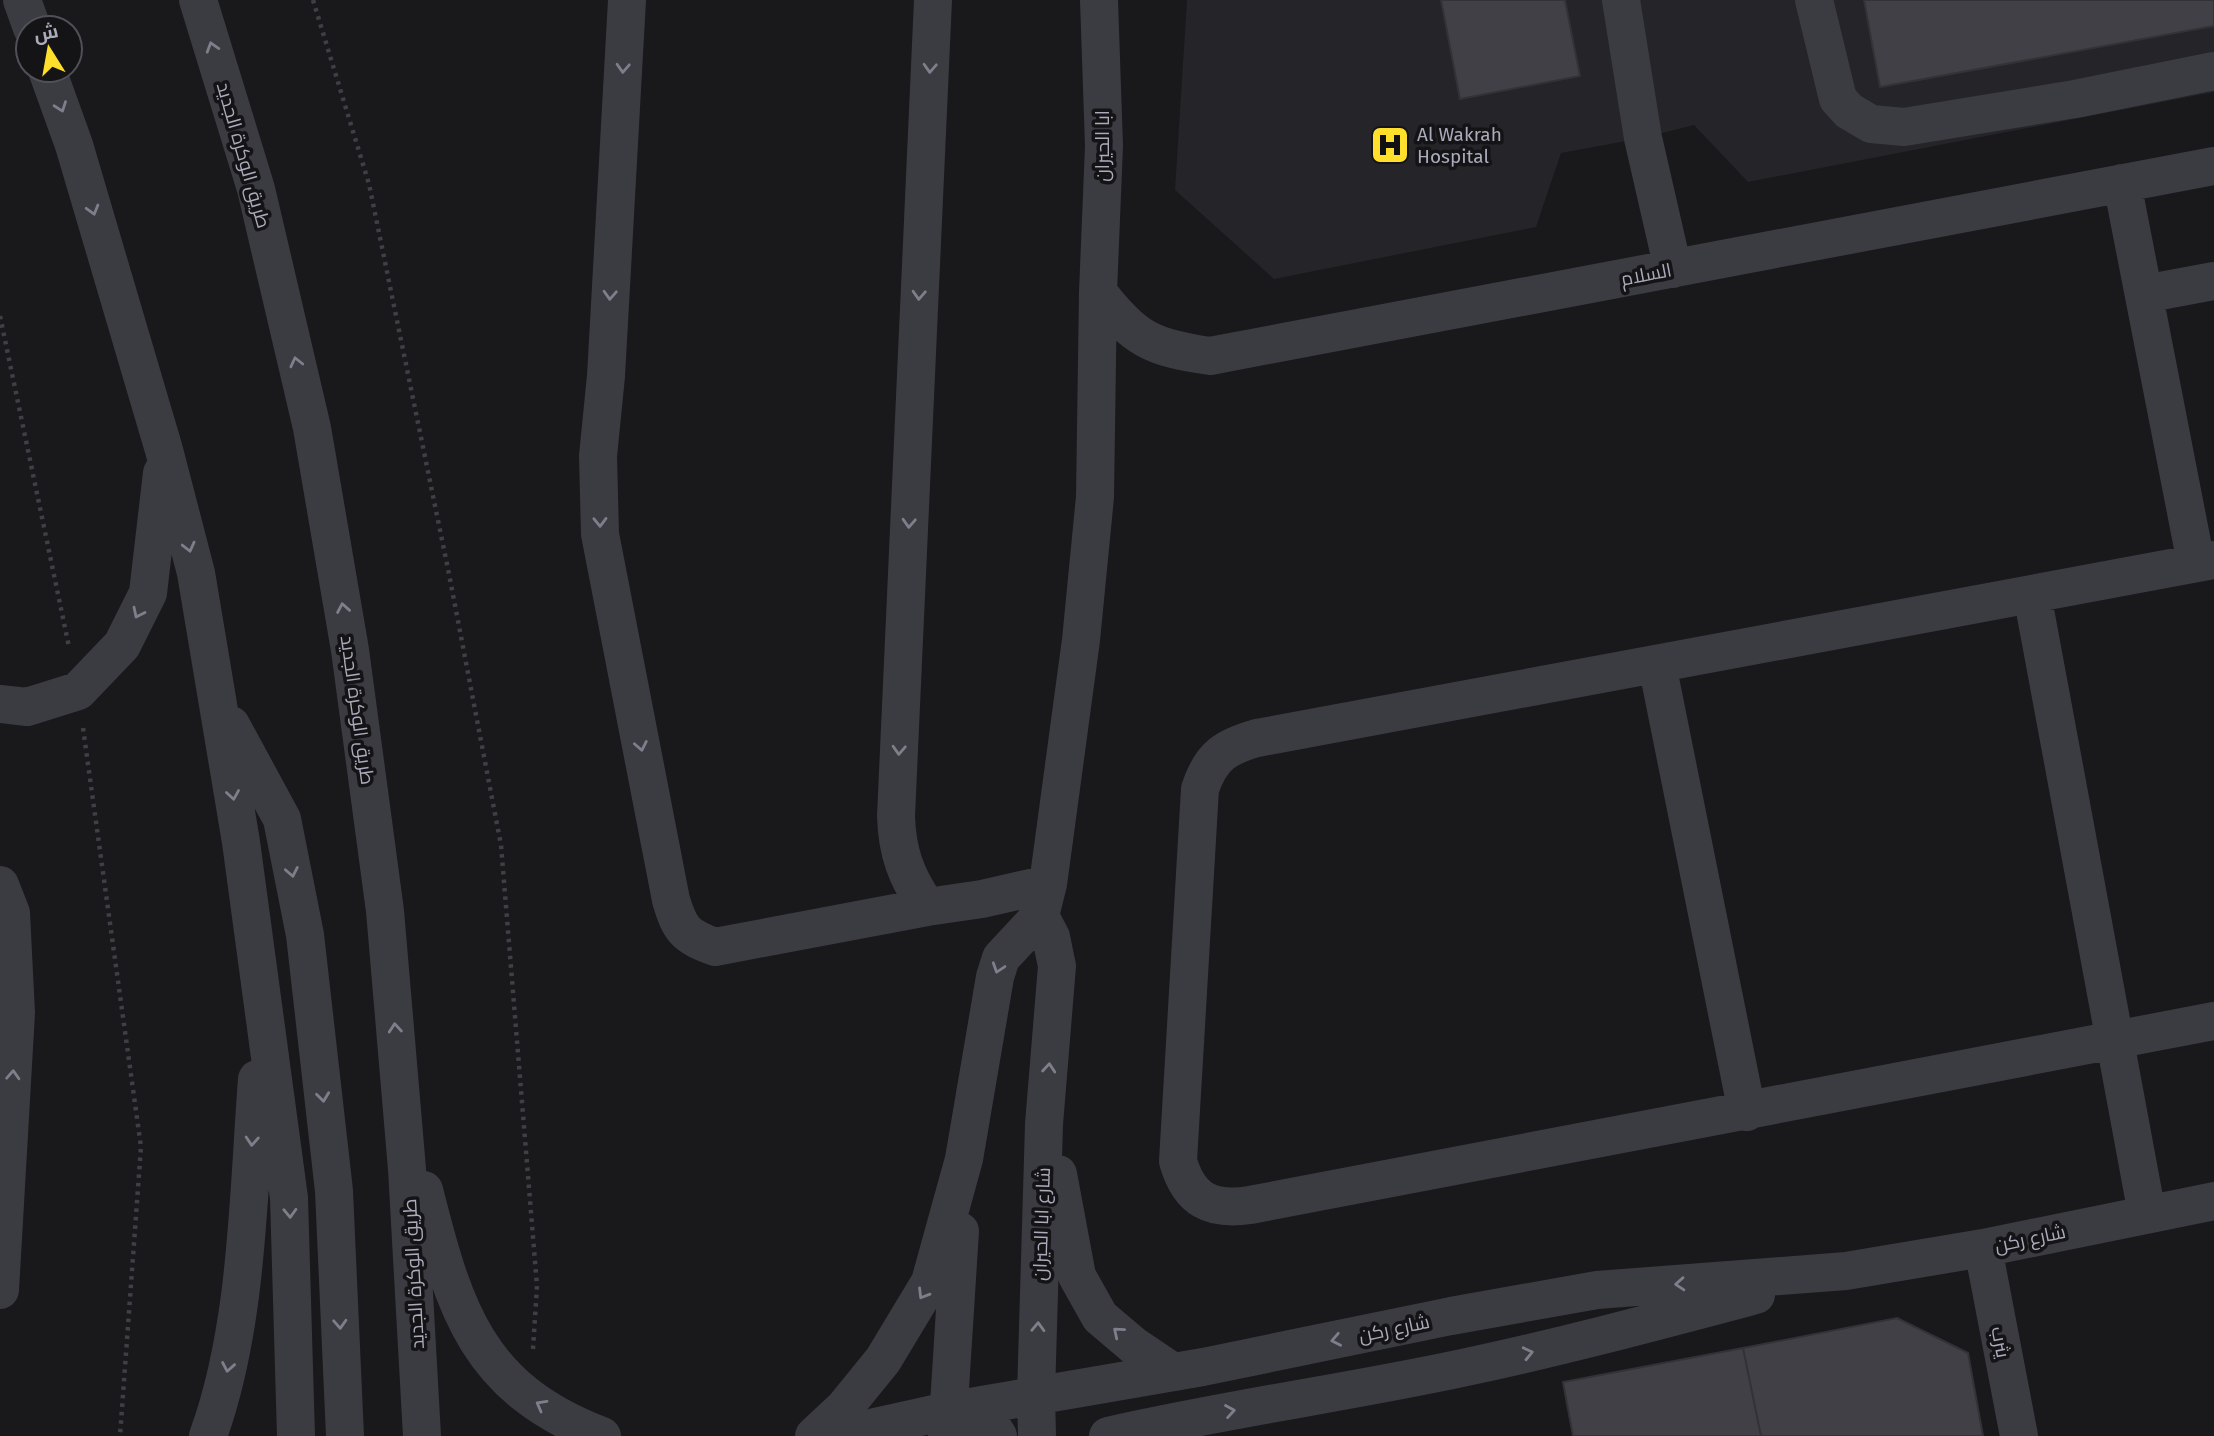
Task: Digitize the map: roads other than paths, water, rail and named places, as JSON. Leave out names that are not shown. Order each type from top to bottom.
[{"type":"street","name":"طريق الوكرة الجديد","points":[[198,0],[256,189],[312,428],[352,664],[384,911],[401,1096],[422,1436]]},
{"type":"street","points":[[627,0],[606,376],[598,456],[600,534],[671,900],[678,922],[693,939],[715,947],[738,945],[927,907],[982,899],[1044,900]]},
{"type":"street","points":[[927,907],[912,887],[902,865],[896,816],[933,0]]},
{"type":"street","name":"ابا الحيران","points":[[1044,900],[1081,640],[1095,497],[1098,292],[1104,146],[1099,0]]},
{"type":"street","points":[[1621,0],[1643,138],[1673,269]]},
{"type":"street","points":[[1814,0],[1838,99],[1849,111],[1871,124],[1904,127],[2075,99],[2214,71]]},
{"type":"street","points":[[52,84],[74,145],[164,450],[196,573],[240,842],[289,1198],[296,1436]]},
{"type":"street","name":"السلام","points":[[1098,292],[1118,319],[1145,340],[1177,352],[1210,356],[2214,166]]},
{"type":"street","points":[[2122,183],[2144,294],[2205,562],[1257,738],[1226,749],[1205,773],[1200,789],[1178,1161],[1183,1180],[1195,1194],[1210,1205],[1229,1208],[1747,1112],[2214,1021]]},
{"type":"street","points":[[2144,294],[2214,281]]},
{"type":"street","points":[[13,706],[78,691],[122,645],[148,593],[164,450]]},
{"type":"street","points":[[2032,594],[2147,1214]]},
{"type":"street","points":[[1657,664],[1747,1112]]},
{"type":"street","points":[[217,699],[282,819],[304,935],[334,1191],[345,1436]]},
{"type":"street","points":[[0,885],[11,913],[16,1013],[0,1290]]},
{"type":"street","points":[[814,1436],[844,1408],[883,1360],[930,1282],[964,1160],[995,977],[1001,958],[1044,900]]},
{"type":"street","name":"شارع ابا الحيران","points":[[1037,1436],[1044,1125],[1057,966],[1044,900]]},
{"type":"street","points":[[208,1436],[222,1397],[235,1327],[245,1233],[262,1000]]},
{"type":"street","points":[[401,1096],[452,1292],[469,1329],[509,1382],[531,1399],[601,1436]]},
{"type":"street","points":[[1044,1125],[1062,1187],[1077,1276],[1100,1317],[1133,1345],[1173,1372]]},
{"type":"street","points":[[947,1424],[964,1160]]},
{"type":"street","name":"شارع ركن","points":[[947,1424],[1036,1395],[1089,1388],[1451,1316],[1597,1290],[1846,1271],[1983,1248],[2214,1201]]},
{"type":"street","name":"يثرب","points":[[1983,1248],[2019,1436]]},
{"type":"street","name":"شارع ركن","points":[[1108,1436],[1158,1430],[1461,1369],[1618,1332],[1846,1271]]},
{"type":"street","points":[[834,1436],[947,1424],[990,1425],[998,1436]]},
{"type":"place","name":"Al Wakrah Hospital","points":[[1390,145]]}]
